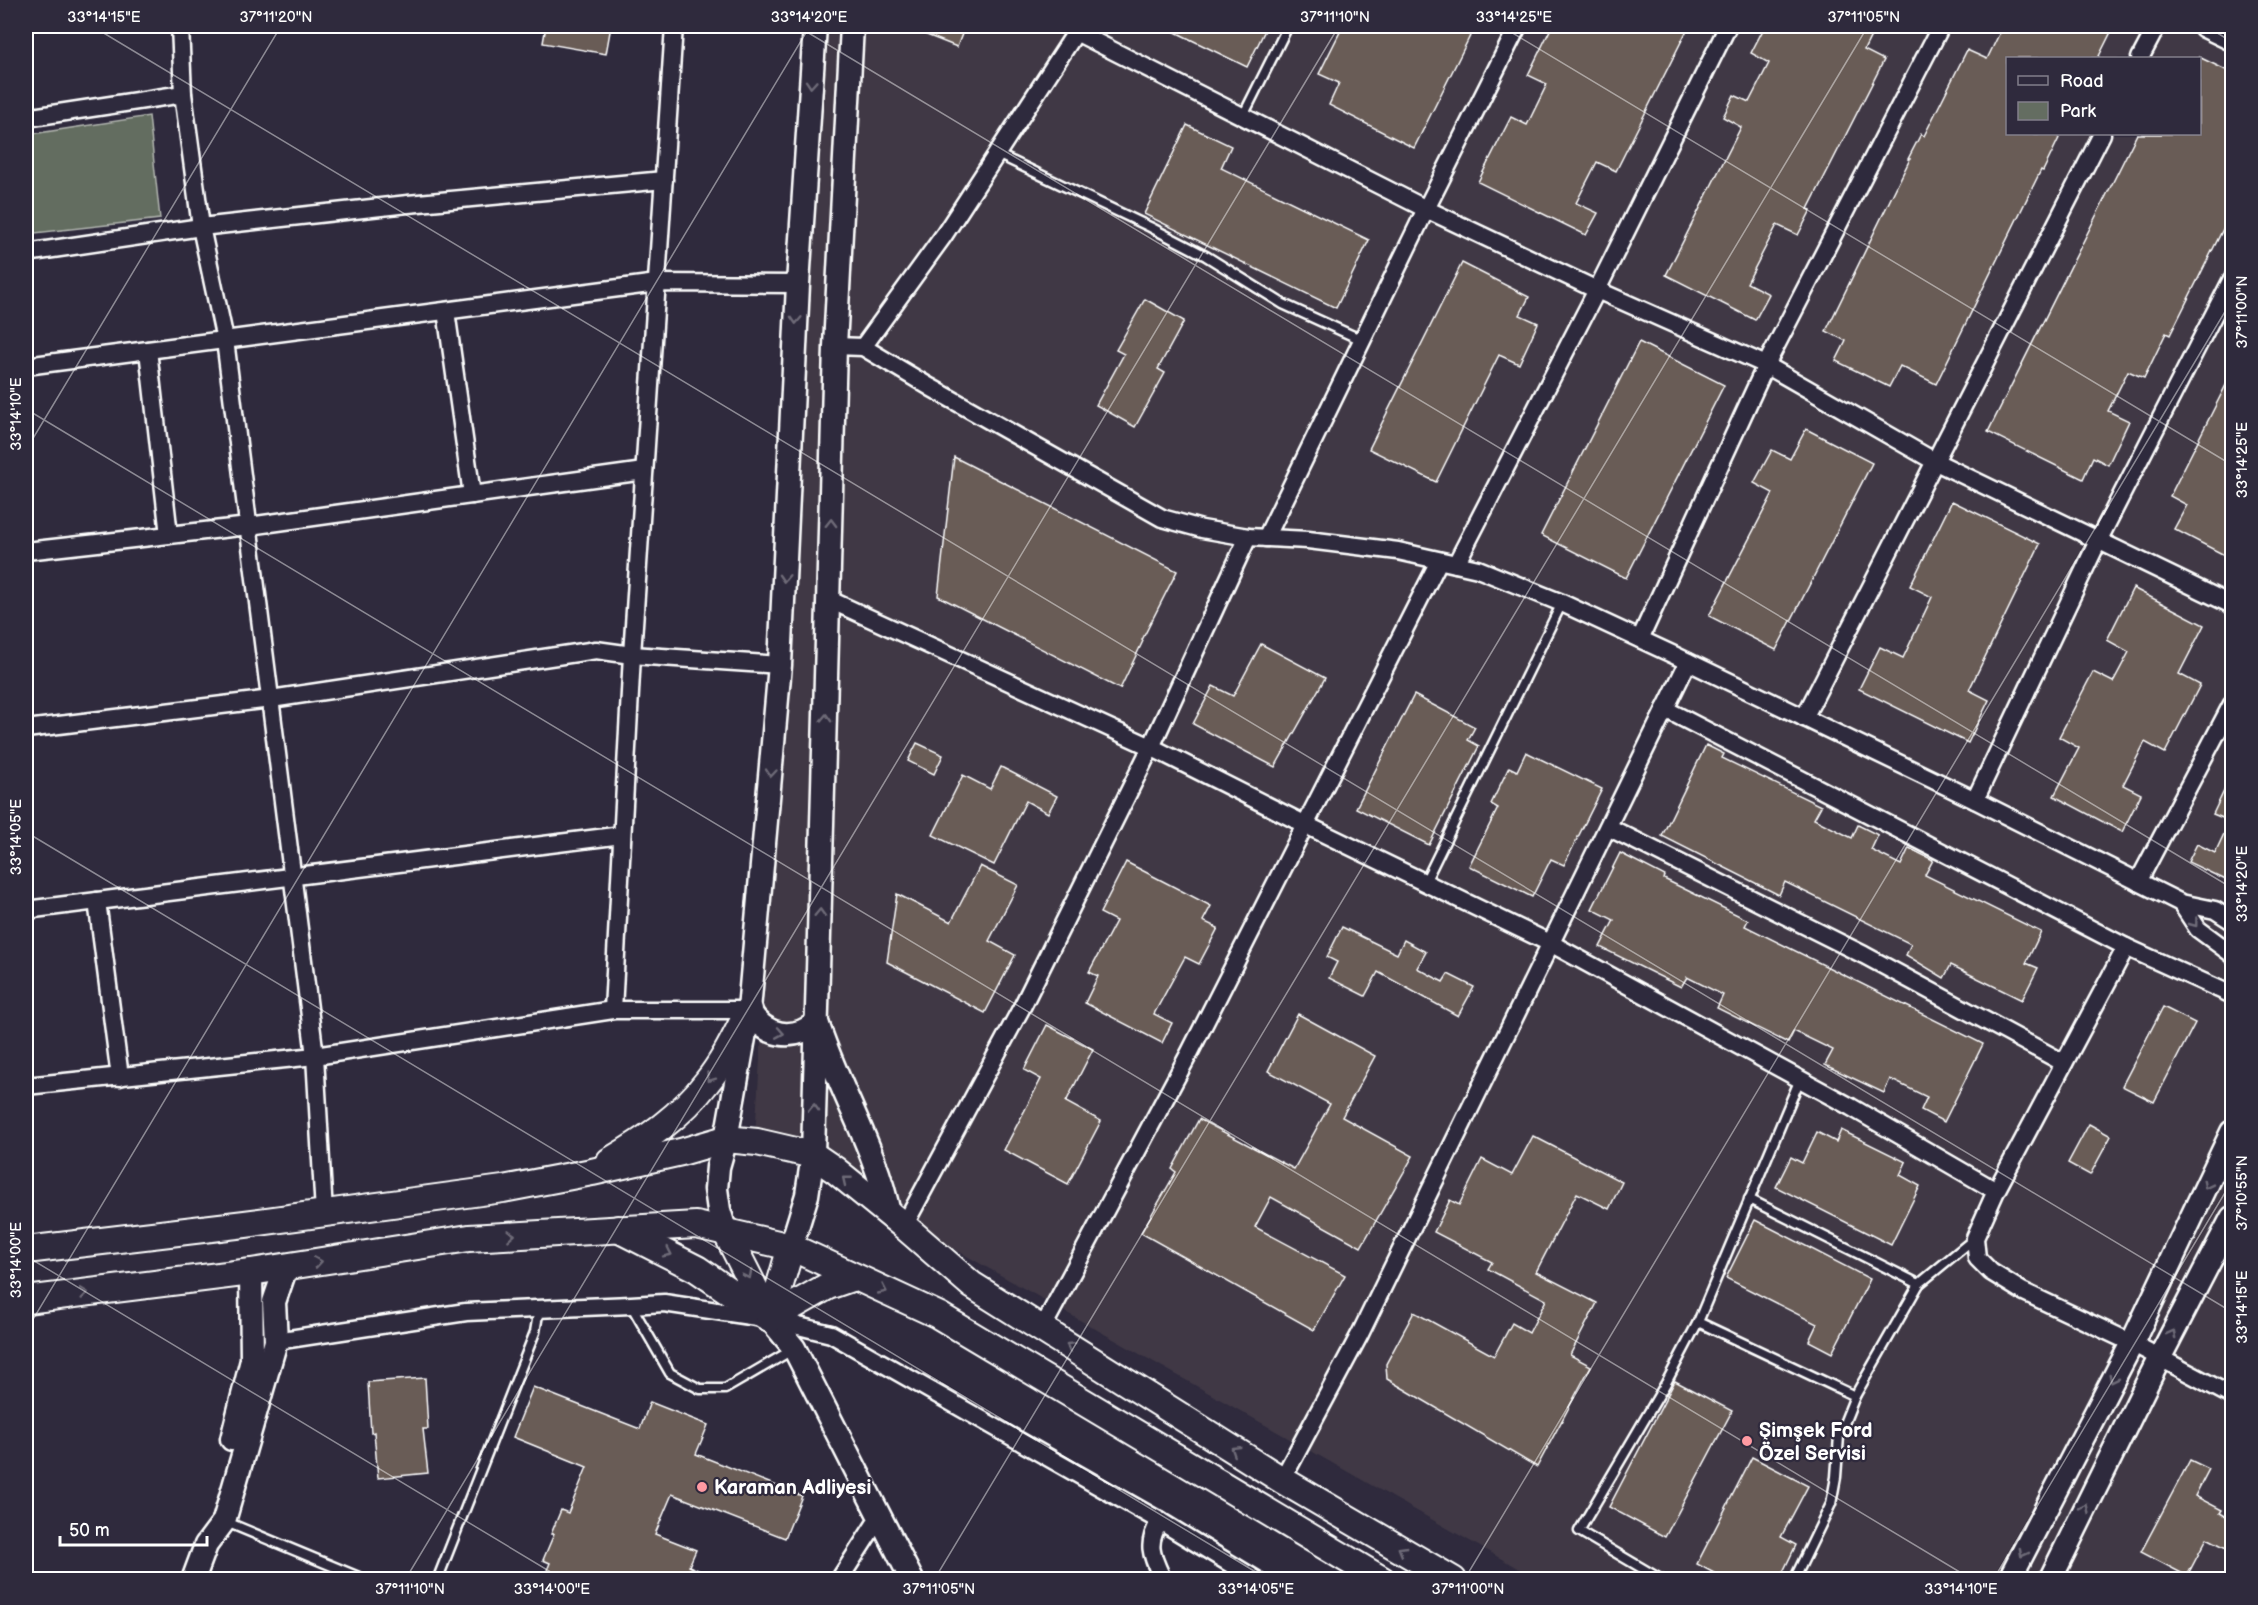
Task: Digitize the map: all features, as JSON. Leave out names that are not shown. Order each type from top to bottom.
[{"type":"main road","points":[[815,26],[798,285],[780,666],[749,1010],[726,1139],[718,1167],[716,1189],[725,1230],[770,1319],[794,1348],[912,1580]]},
{"type":"main road","points":[[770,1319],[807,1195],[813,1155],[836,345],[852,26]]},
{"type":"main road","points":[[2205,26],[2232,39]]},
{"type":"main road","points":[[749,1010],[760,1025],[777,1034],[802,1032],[817,1022]]},
{"type":"main road","points":[[592,1172],[643,1141],[686,1107],[708,1082],[725,1057],[749,1010]]},
{"type":"main road","points":[[817,1022],[825,1048],[897,1220]]},
{"type":"main road","points":[[2009,1580],[2132,1343],[2232,1132]]},
{"type":"main road","points":[[26,1250],[503,1189],[592,1172],[681,1152],[726,1139],[757,1142],[813,1155],[897,1220],[972,1285],[1282,1480],[1453,1580]]},
{"type":"main road","points":[[2050,1580],[2160,1357],[2232,1218]]},
{"type":"main road","points":[[26,1300],[251,1272],[469,1238],[696,1225],[725,1230],[791,1247],[938,1315],[1382,1580]]},
{"type":"main road","points":[[615,1228],[697,1269],[770,1319]]},
{"type":"main road","points":[[206,1545],[224,1521],[276,1341],[274,1302],[286,1267]]},
{"type":"main road","points":[[193,1580],[206,1545],[252,1360],[251,1272]]},
{"type":"main road","points":[[770,1319],[828,1286],[854,1277]]},
{"type":"street","points":[[180,26],[183,94],[201,227],[225,340],[315,1056],[324,1213]]},
{"type":"street","points":[[613,1010],[632,655],[674,26]]},
{"type":"street","points":[[1266,538],[1518,26]]},
{"type":"street","points":[[1042,1329],[1190,1052],[1306,825],[1597,290],[1728,26]]},
{"type":"street","points":[[1640,639],[1766,365],[1941,26]]},
{"type":"street","points":[[2141,57],[2157,26]]},
{"type":"street","points":[[863,347],[944,235],[1078,29],[1426,209],[1597,290],[1766,365],[1934,462],[2232,605]]},
{"type":"street","points":[[26,118],[183,94]]},
{"type":"street","points":[[1804,718],[2101,135]]},
{"type":"street","points":[[26,253],[201,227],[408,204],[664,180]]},
{"type":"street","points":[[1975,800],[2098,541],[2232,279]]},
{"type":"street","points":[[26,366],[657,283],[798,285]]},
{"type":"street","points":[[446,311],[472,495]]},
{"type":"street","points":[[836,345],[863,347],[1162,518],[1202,529],[1248,537],[1308,540],[1398,551],[1478,569],[1562,603],[1975,800],[2181,903],[2215,910],[2232,921]]},
{"type":"street","points":[[148,350],[169,535]]},
{"type":"street","points":[[26,551],[249,526],[644,471]]},
{"type":"street","points":[[897,1220],[1023,1005],[1151,747],[1248,537]]},
{"type":"street","points":[[830,600],[1151,747],[1552,944],[1800,1079],[1996,1191]]},
{"type":"street","points":[[26,729],[271,699],[596,650],[632,655],[780,666]]},
{"type":"street","points":[[1282,1480],[1360,1334],[1688,662]]},
{"type":"street","points":[[2139,882],[2232,704]]},
{"type":"street","points":[[1665,710],[2126,946],[2232,995]]},
{"type":"street","points":[[1608,827],[1864,955],[2064,1063]]},
{"type":"street","points":[[26,910],[622,835]]},
{"type":"street","points":[[97,901],[120,1077]]},
{"type":"street","points":[[2181,903],[2198,929],[2232,954]]},
{"type":"street","points":[[2126,946],[1996,1191],[1975,1238],[1977,1258],[1991,1272],[2022,1291],[2132,1343],[2232,1396]]},
{"type":"street","points":[[26,1086],[315,1056],[613,1010],[749,1010]]},
{"type":"street","points":[[276,1341],[466,1312],[664,1303],[770,1319],[831,1334],[1160,1521],[1257,1580]]},
{"type":"street","points":[[839,1580],[879,1516]]},
{"type":"street","points":[[1160,1521],[1150,1543],[1152,1556],[1163,1580]]},
{"type":"lane","points":[[1243,116],[1288,26]]},
{"type":"lane","points":[[997,154],[1150,227],[1206,256],[1283,304],[1362,340]]},
{"type":"lane","points":[[1425,882],[1562,603]]},
{"type":"lane","points":[[1662,1580],[1578,1531],[1666,1383],[1698,1322],[1800,1079]]},
{"type":"lane","points":[[1749,1199],[1919,1284]]},
{"type":"lane","points":[[1794,1580],[1831,1504],[1836,1477],[1839,1436],[1855,1396],[1919,1284],[1975,1238]]},
{"type":"lane","points":[[631,1305],[670,1373],[700,1389],[725,1389],[794,1348]]},
{"type":"lane","points":[[442,1580],[438,1578],[535,1332],[539,1309]]},
{"type":"lane","points":[[1698,1322],[1855,1396]]},
{"type":"lane","points":[[224,1521],[366,1580]]},
{"type":"shaded area","points":[[828,26],[2232,26],[2232,1579],[1537,1579],[755,1136]]},
{"type":"green space","points":[[149,116],[160,219],[26,234],[26,135]]},
{"type":"building","points":[[546,26],[611,26],[606,54],[543,43]]},
{"type":"building","points":[[904,26],[965,26],[957,47]]},
{"type":"building","points":[[1163,26],[1267,26],[1247,67]]},
{"type":"building","points":[[1343,26],[1475,26],[1414,148],[1329,105],[1339,83],[1319,74]]},
{"type":"building","points":[[1552,26],[1689,26],[1616,171],[1597,162],[1576,203],[1598,213],[1586,235],[1478,182],[1511,117],[1527,125],[1547,84],[1528,75]]},
{"type":"building","points":[[1765,26],[1876,26],[1864,50],[1884,60],[1808,209],[1811,210],[1798,235],[1777,225],[1747,283],[1769,294],[1755,320],[1666,275],[1741,127],[1723,117],[1734,95],[1749,102],[1769,63],[1751,53]]},
{"type":"building","points":[[2003,26],[2114,26],[2098,57],[2006,57],[2006,135],[2061,135],[1936,384],[1900,366],[1889,387],[1836,361],[1846,341],[1826,331],[1910,159],[1908,159],[1921,134],[1924,136],[1967,50],[1987,59]]},
{"type":"building","points":[[2201,58],[2232,73],[2232,211],[2170,335],[2166,333],[2144,378],[2128,371],[2108,411],[2129,421],[2108,465],[2093,457],[2083,479],[1988,432],[2136,135],[2201,135]]},
{"type":"building","points":[[1187,125],[1231,146],[1221,168],[1369,240],[1336,308],[1144,214]]},
{"type":"building","points":[[1462,263],[1529,297],[1520,315],[1538,323],[1519,364],[1499,355],[1436,482],[1369,449]]},
{"type":"building","points":[[1145,299],[1184,321],[1158,369],[1165,373],[1135,427],[1096,405],[1124,354],[1116,350]]},
{"type":"building","points":[[1639,342],[1724,385],[1626,578],[1541,535]]},
{"type":"building","points":[[2232,373],[2232,559],[2174,529],[2187,505],[2170,496]]},
{"type":"building","points":[[1806,429],[1872,463],[1776,650],[1709,616],[1773,493],[1754,483],[1772,450],[1790,459]]},
{"type":"building","points":[[954,457],[1177,571],[1120,689],[938,596]]},
{"type":"building","points":[[1952,501],[2040,544],[1969,690],[1989,700],[1968,743],[1859,689],[1880,647],[1903,658],[1932,597],[1910,586]]},
{"type":"building","points":[[2133,588],[2204,625],[2179,674],[2200,685],[2165,753],[2145,742],[2123,785],[2141,794],[2122,832],[2054,796],[2079,748],[2059,737],[2093,672],[2113,682],[2129,652],[2107,640]]},
{"type":"building","points":[[1261,644],[1325,678],[1275,767],[1193,724],[1213,686],[1233,696]]},
{"type":"building","points":[[1414,695],[1475,727],[1468,740],[1479,746],[1429,845],[1356,808]]},
{"type":"building","points":[[917,743],[943,755],[934,774],[908,761]]},
{"type":"building","points":[[1706,745],[1724,754],[1722,758],[1821,806],[1814,819],[1852,838],[1858,825],[1878,835],[1871,850],[1901,865],[1909,848],[1933,860],[1925,875],[2041,932],[2026,963],[2038,968],[2022,1000],[1951,965],[1944,978],[1906,955],[1911,944],[1785,882],[1779,895],[1662,836]]},
{"type":"building","points":[[1526,752],[1602,789],[1564,865],[1551,859],[1532,897],[1469,866],[1498,808],[1491,804],[1509,767],[1517,771]]},
{"type":"building","points":[[1001,767],[1057,796],[1048,813],[1026,801],[994,865],[933,835],[963,775],[990,789]]},
{"type":"building","points":[[2232,774],[2232,883],[2188,862],[2197,844],[2215,853],[2230,821],[2213,814]]},
{"type":"building","points":[[1620,853],[1665,876],[1664,879],[1748,920],[1745,926],[1983,1044],[1944,1122],[1921,1110],[1927,1097],[1890,1079],[1884,1093],[1825,1065],[1833,1050],[1794,1031],[1788,1043],[1717,1008],[1723,995],[1687,977],[1681,987],[1600,947],[1614,920],[1592,909]]},
{"type":"building","points":[[1126,862],[1211,906],[1203,921],[1218,928],[1199,964],[1185,957],[1154,1014],[1172,1023],[1162,1043],[1085,1003],[1098,976],[1089,972],[1116,921],[1100,913]]},
{"type":"building","points":[[980,866],[1018,885],[989,941],[1015,955],[985,1013],[887,962],[897,894],[951,922]]},
{"type":"building","points":[[1342,927],[1397,954],[1404,940],[1426,952],[1417,968],[1443,982],[1448,974],[1474,987],[1458,1016],[1378,972],[1365,996],[1329,978],[1337,962],[1327,957]]},
{"type":"building","points":[[2163,1007],[2195,1023],[2154,1102],[2122,1086]]},
{"type":"building","points":[[1298,1014],[1375,1056],[1342,1117],[1413,1156],[1361,1247],[1271,1197],[1255,1227],[1345,1275],[1314,1330],[1141,1233],[1176,1172],[1172,1169],[1199,1119],[1294,1169],[1330,1104],[1268,1071]]},
{"type":"building","points":[[1047,1025],[1093,1049],[1066,1102],[1101,1121],[1068,1184],[1004,1150],[1041,1079],[1024,1070]]},
{"type":"building","points":[[2089,1124],[2111,1136],[2090,1175],[2068,1163]]},
{"type":"building","points":[[1841,1130],[1906,1162],[1900,1175],[1920,1186],[1891,1245],[1776,1187],[1791,1157],[1802,1163],[1817,1132],[1836,1142]]},
{"type":"building","points":[[1533,1136],[1622,1182],[1609,1209],[1577,1193],[1536,1272],[1597,1303],[1570,1355],[1591,1366],[1537,1467],[1387,1379],[1386,1364],[1414,1312],[1494,1356],[1512,1323],[1529,1333],[1546,1300],[1488,1269],[1492,1262],[1434,1232],[1450,1200],[1459,1205],[1482,1159],[1512,1175]]},
{"type":"building","points":[[1755,1220],[1870,1279],[1832,1353],[1809,1341],[1817,1324],[1726,1278]]},
{"type":"building","points":[[425,1378],[428,1429],[423,1429],[428,1473],[378,1478],[374,1432],[371,1433],[368,1382]]},
{"type":"building","points":[[1675,1381],[1732,1411],[1665,1537],[1609,1507]]},
{"type":"building","name":"Karaman Adliyesi","points":[[533,1387],[640,1429],[650,1402],[708,1425],[696,1454],[802,1496],[785,1538],[672,1494],[655,1534],[696,1550],[689,1566],[720,1580],[543,1580],[550,1563],[543,1560],[554,1534],[551,1534],[561,1510],[568,1513],[587,1467],[513,1437]]},
{"type":"building","points":[[1752,1457],[1808,1486],[1781,1537],[1796,1545],[1779,1580],[1727,1580],[1697,1564]]},
{"type":"building","points":[[2190,1460],[2209,1469],[2195,1496],[2222,1510],[2220,1513],[2232,1520],[2232,1551],[2207,1538],[2187,1576],[2141,1552]]},
{"type":"place","name":"Şimşek Ford Özel Servisi","points":[[1747,1441]]},
{"type":"place","name":"Karaman Adliyesi","points":[[702,1487]]}]
